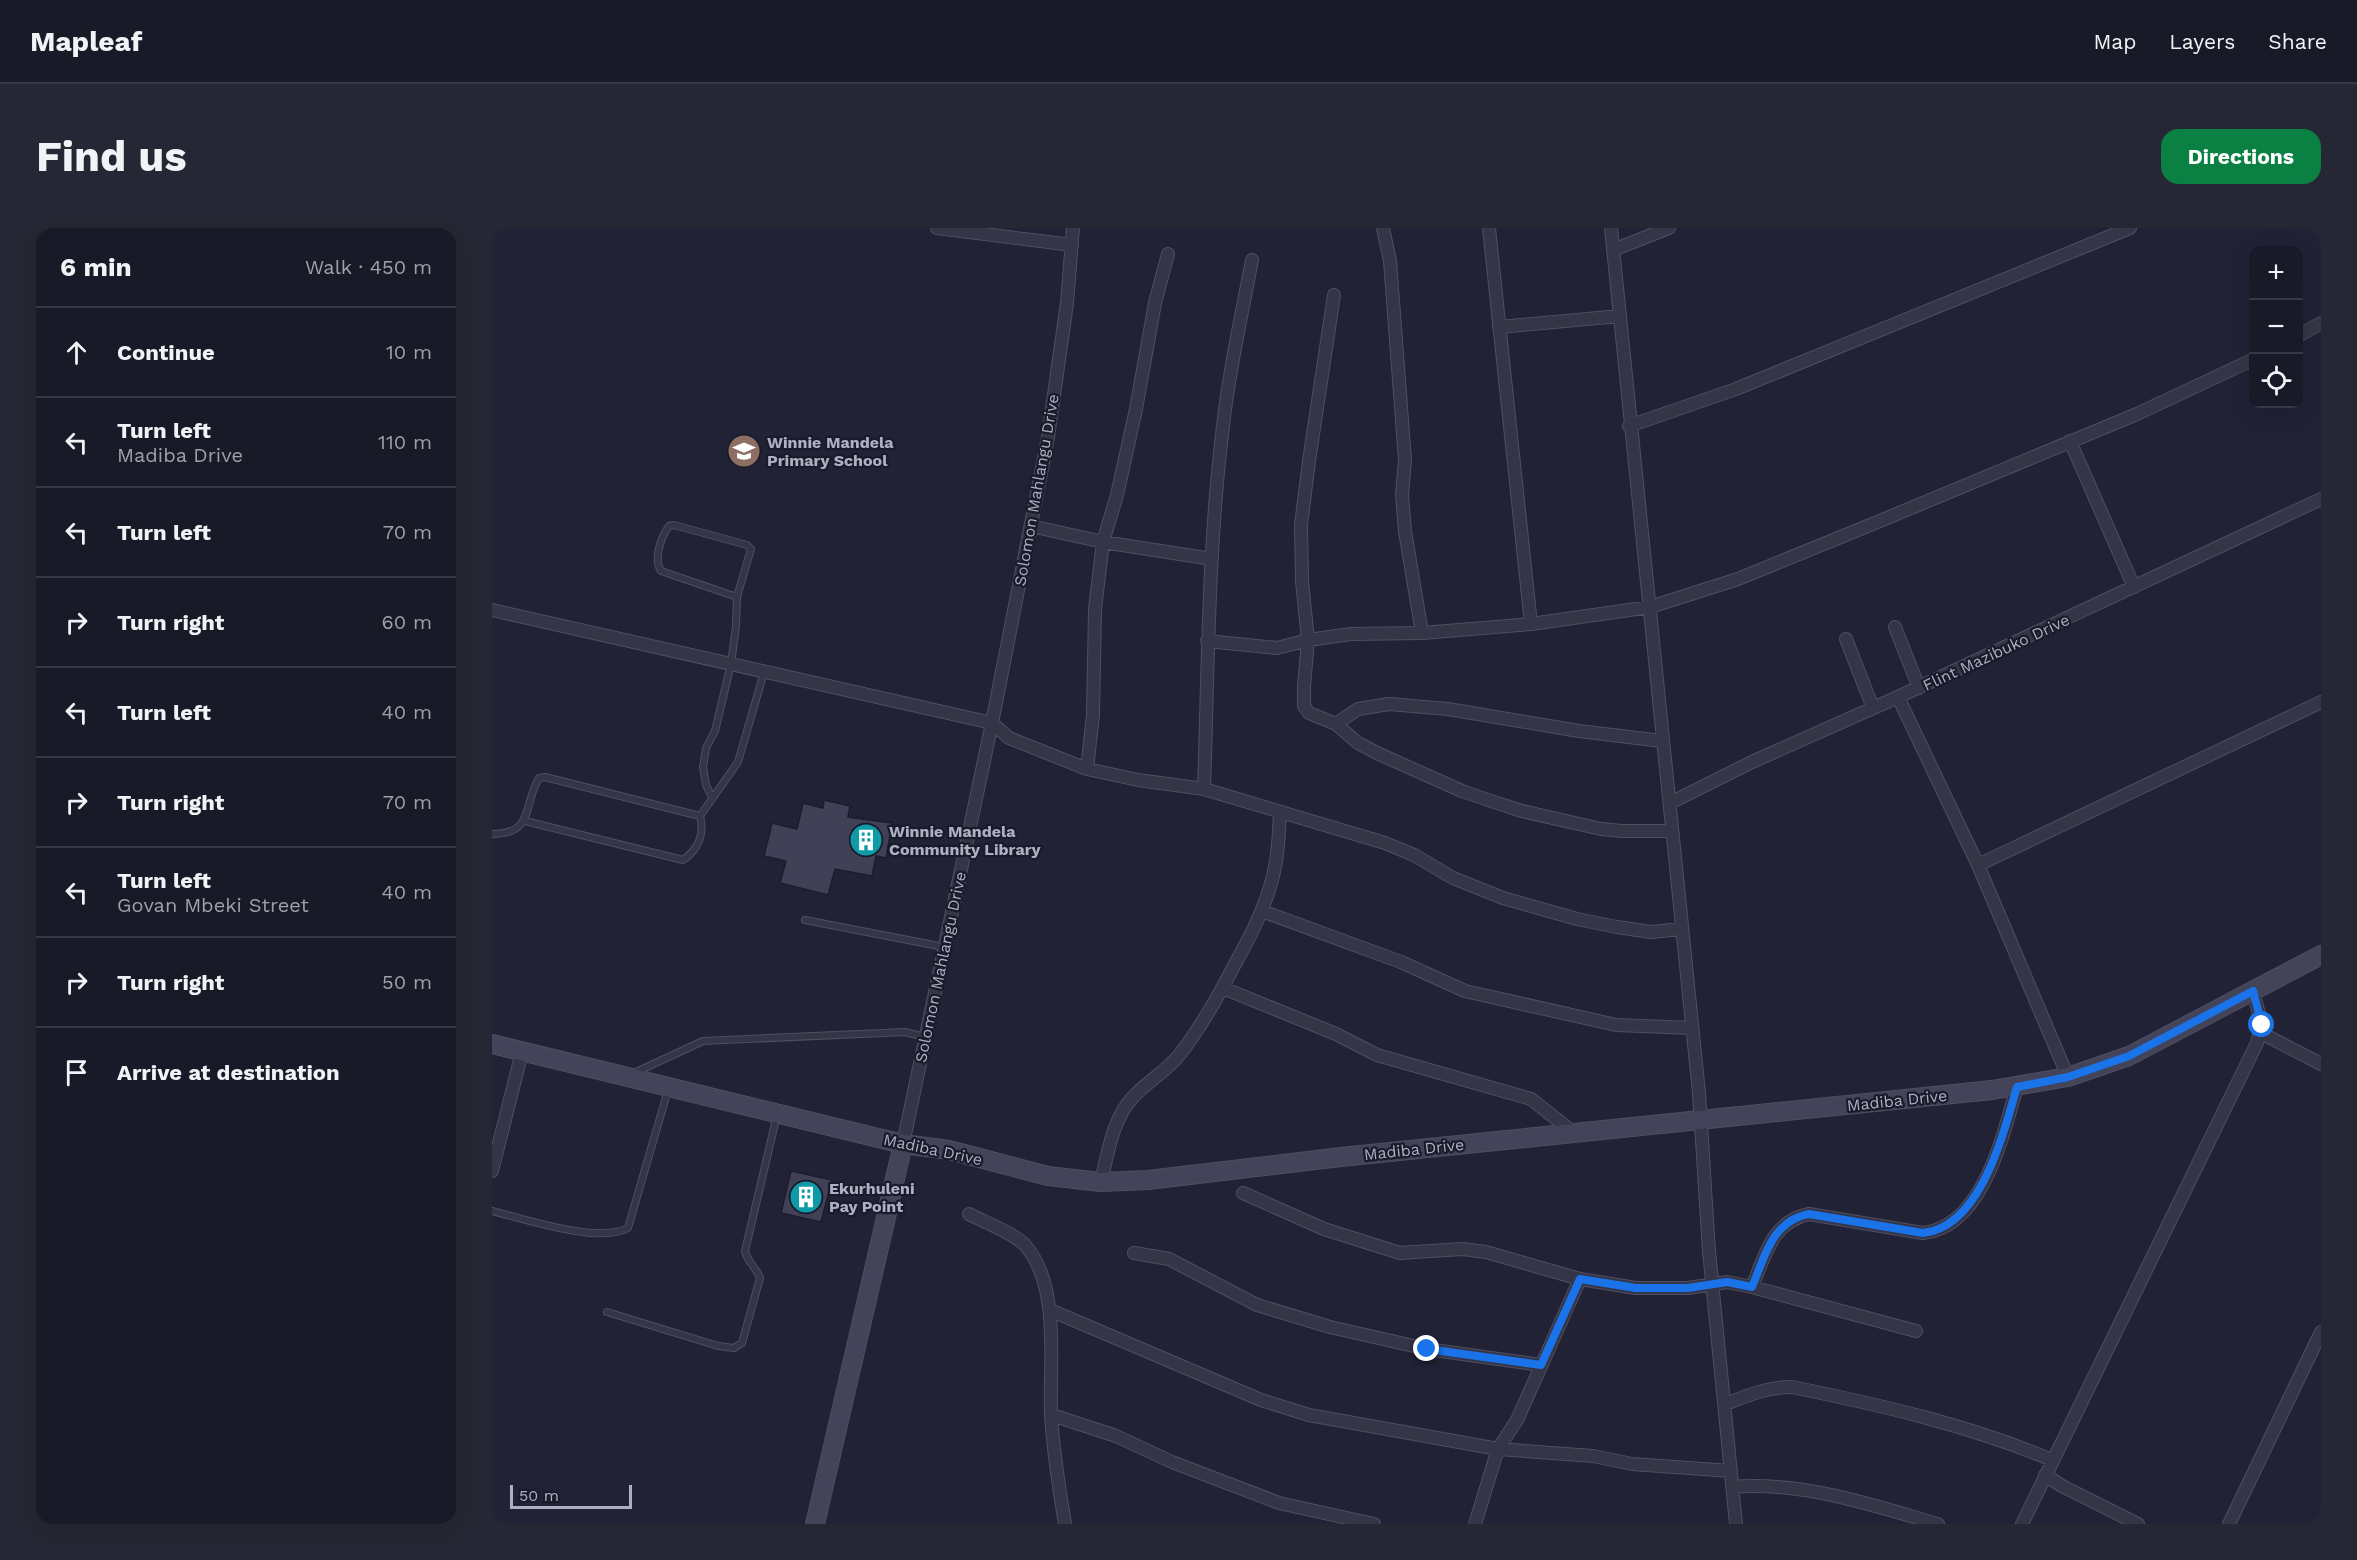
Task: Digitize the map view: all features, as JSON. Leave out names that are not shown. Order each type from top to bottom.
[{"type":"street","points":[[937,228],[1072,245]]},
{"type":"street","name":"Solomon Mahlangu Drive","points":[[815,1524],[903,1144],[992,723],[1055,390],[1067,303],[1073,228]]},
{"type":"street","points":[[1383,228],[1390,261],[1405,460],[1402,495],[1405,531],[1422,633]]},
{"type":"street","points":[[1490,228],[1498,327],[1531,624]]},
{"type":"street","points":[[1611,228],[1629,426],[1650,607],[1701,1120],[1709,1251],[1726,1404],[1736,1524]]},
{"type":"street","points":[[1613,250],[1669,228]]},
{"type":"street","points":[[1629,426],[1736,389],[2130,228]]},
{"type":"street","points":[[1087,769],[1093,715],[1095,609],[1103,542],[1117,495],[1136,409],[1155,303],[1168,254]]},
{"type":"street","points":[[1204,789],[1207,641],[1222,435],[1234,350],[1252,260]]},
{"type":"street","points":[[1334,296],[1301,525],[1302,581],[1308,640],[1304,706],[1309,713],[1336,724],[1358,743],[1379,754],[1462,791],[1494,802],[1522,811],[1601,829],[1671,831]]},
{"type":"street","points":[[1498,327],[1620,316]]},
{"type":"street","points":[[2303,333],[2321,323]]},
{"type":"street","points":[[1207,641],[1276,648],[1308,640],[1351,634],[1422,633],[1531,624],[1650,607],[1738,579],[2137,414],[2249,361]]},
{"type":"street","points":[[2070,441],[2134,587]]},
{"type":"street","name":"Flint Mazibuko Drive","points":[[1670,803],[1752,762],[1898,698],[2321,499]]},
{"type":"street","points":[[1031,526],[1103,542],[1212,560]]},
{"type":"street","points":[[492,610],[992,723],[1009,738],[1087,769],[1138,780],[1204,789],[1385,843],[1414,855],[1453,878],[1503,898],[1578,919],[1617,927],[1651,932],[1681,929]]},
{"type":"street","points":[[1895,627],[1919,688]]},
{"type":"street","points":[[1846,639],[1873,708]]},
{"type":"street","points":[[1898,698],[1978,865],[2068,1077]]},
{"type":"street","points":[[1978,865],[2321,702]]},
{"type":"street","points":[[1336,724],[1358,709],[1389,704],[1448,709],[1579,731],[1662,741]]},
{"type":"street","points":[[1101,1182],[1113,1132],[1121,1113],[1133,1098],[1171,1065],[1191,1040],[1222,988],[1262,911],[1273,879],[1280,812]]},
{"type":"street","points":[[1262,911],[1392,958],[1465,991],[1616,1025],[1692,1028]]},
{"type":"street","name":"Madiba Drive","points":[[492,1044],[903,1144],[949,1150],[1048,1176],[1101,1182],[1148,1180],[2017,1087],[2068,1077],[2129,1056],[2321,955]]},
{"type":"street","points":[[1222,988],[1336,1034],[1377,1055],[1531,1099],[1574,1133]]},
{"type":"street","points":[[2022,1524],[2145,1276],[2260,1033],[2260,1017],[2253,991]]},
{"type":"street","points":[[2260,1033],[2321,1064]]},
{"type":"street","points":[[492,1171],[522,1052]]},
{"type":"street","points":[[1752,1287],[1775,1235],[1784,1223],[1797,1216],[1809,1214],[1923,1233],[1936,1232],[1949,1226],[1965,1208],[1995,1163],[2017,1087]]},
{"type":"street","points":[[1242,1193],[1324,1229],[1400,1252],[1463,1249],[1486,1252],[1517,1259],[1580,1279],[1636,1288],[1688,1288],[1727,1282],[1916,1331]]},
{"type":"street","points":[[969,1214],[1023,1242],[1035,1258],[1040,1272],[1050,1310],[1054,1457],[1065,1524]]},
{"type":"street","points":[[1134,1253],[1169,1259],[1257,1305],[1330,1327],[1427,1349],[1541,1365]]},
{"type":"street","points":[[1475,1524],[1498,1449],[1517,1420],[1580,1279]]},
{"type":"street","points":[[1050,1310],[1261,1400],[1286,1409],[1347,1424],[1498,1449],[1585,1455],[1649,1465],[1731,1471]]},
{"type":"street","points":[[2229,1524],[2321,1332]]},
{"type":"street","points":[[1726,1404],[1762,1390],[1792,1387],[1957,1426],[1995,1437],[2052,1460]]},
{"type":"street","points":[[1052,1415],[1116,1436],[1172,1462],[1280,1503],[1374,1524]]},
{"type":"street","points":[[2045,1474],[2125,1521],[2138,1524]]},
{"type":"street","points":[[1732,1487],[1763,1484],[1790,1487],[1891,1510],[1938,1524]]},
{"type":"lane","points":[[712,798],[706,785],[703,767],[706,748],[715,731],[731,664],[737,597],[750,549],[747,545],[674,525],[669,526],[657,559],[661,571],[737,597]]},
{"type":"lane","points":[[525,821],[683,860],[695,852],[703,827],[700,816],[738,762],[764,671]]},
{"type":"lane","points":[[492,834],[514,829],[525,821],[536,784],[539,778],[545,777],[700,816]]},
{"type":"lane","points":[[805,920],[944,947]]},
{"type":"lane","points":[[629,1077],[663,1058],[703,1041],[905,1032],[925,1037]]},
{"type":"lane","points":[[492,1211],[564,1229],[612,1234],[628,1228],[669,1087]]},
{"type":"lane","points":[[607,1312],[718,1346],[734,1348],[742,1343],[760,1278],[746,1257],[745,1251],[777,1113]]},
{"type":"building","points":[[824,800],[850,806],[848,817],[892,823],[886,858],[876,856],[872,876],[835,869],[828,895],[780,883],[786,861],[764,856],[772,823],[797,829],[803,803],[823,808]]},
{"type":"building","name":"Ekurhuleni Pay Point","points":[[791,1171],[832,1180],[821,1222],[781,1213]]},
{"type":"place","name":"Winnie Mandela Primary School","points":[[744,451]]},
{"type":"place","name":"Winnie Mandela Community Library","points":[[866,840]]},
{"type":"place","name":"Ekurhuleni Pay Point","points":[[806,1197]]},
{"type":"route","points":[[1427,1349],[1541,1365],[1580,1279],[1636,1288],[1688,1288],[1727,1282],[1752,1287],[1775,1235],[1784,1223],[1797,1216],[1809,1214],[1923,1233],[1936,1232],[1949,1226],[1965,1208],[1995,1163],[2017,1087],[2068,1077],[2129,1056],[2253,991],[2262,1025]]}]
